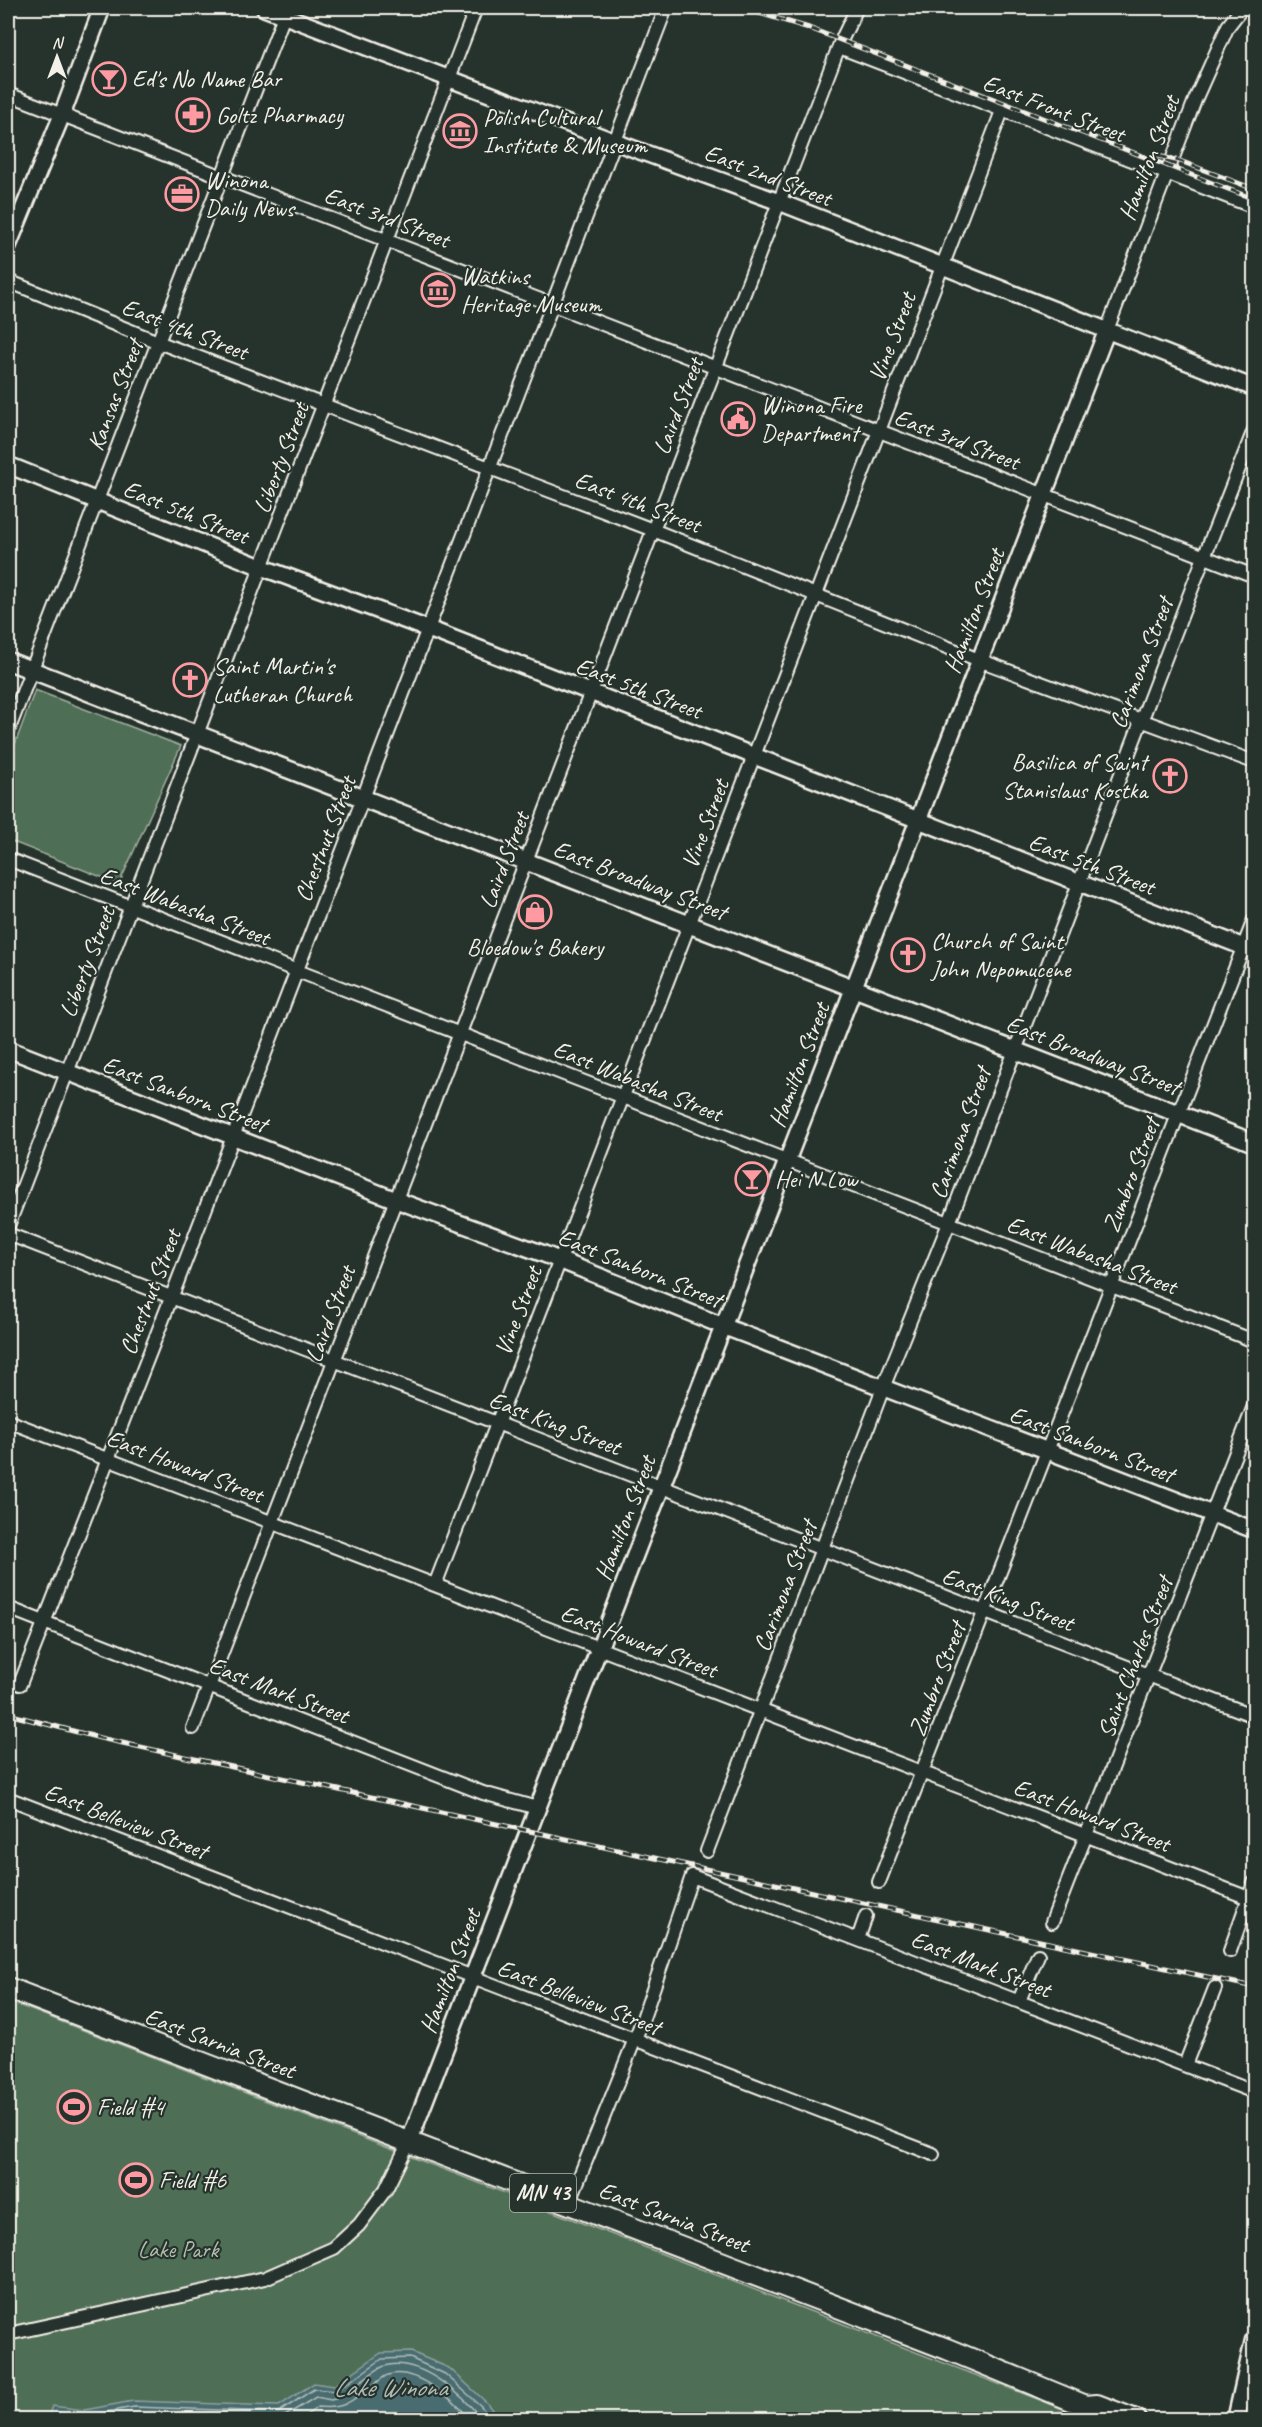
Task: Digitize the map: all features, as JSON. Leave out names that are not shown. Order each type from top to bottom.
[{"type":"main road","name":"East Broadway Street","points":[[8,661],[1254,1143]]},
{"type":"main road","name":"East Sarnia Street","points":[[8,1988],[947,2349],[1086,2406],[1094,2415],[1104,2420]]},
{"type":"main road","points":[[1236,2420],[1254,2340]]},
{"type":"main road","name":"East Sarnia Street","points":[[1086,2406],[1097,2405],[1136,2420]]},
{"type":"street","points":[[8,246],[62,115],[102,8]]},
{"type":"street","name":"East 2nd Street","points":[[264,8],[286,12],[449,78],[779,202],[1254,388]]},
{"type":"street","name":"Liberty Street","points":[[8,1226],[477,8]]},
{"type":"street","name":"Chestnut Street","points":[[20,1684],[666,8]]},
{"type":"street","name":"Laird Street","points":[[193,1728],[779,202],[839,47],[857,8]]},
{"type":"street","name":"Hamilton Street","points":[[408,2142],[1167,173],[1204,79],[1228,26],[1242,8]]},
{"type":"street","name":"Kansas Street","points":[[8,731],[286,12]]},
{"type":"street","name":"East Front Street","points":[[839,47],[1254,207]]},
{"type":"street","name":"East 3rd Street","points":[[8,94],[1254,576]]},
{"type":"street","name":"Vine Street","points":[[435,1585],[1002,111]]},
{"type":"street","name":"East 4th Street","points":[[8,281],[158,342],[653,530],[980,660],[1254,762]]},
{"type":"street","name":"Carimona Street","points":[[706,1851],[1254,430]]},
{"type":"street","name":"East 5th Street","points":[[8,465],[261,567],[428,629],[590,694],[1250,949]]},
{"type":"street","name":"East Wabasha Street","points":[[8,860],[1254,1341]]},
{"type":"street","name":"Zumbro Street","points":[[879,1882],[1178,1113],[1250,949],[1254,920]]},
{"type":"street","name":"East Sanborn Street","points":[[8,1049],[396,1200],[560,1260],[723,1326],[1254,1530]]},
{"type":"street","name":"East King Street","points":[[8,1234],[1254,1716]]},
{"type":"street","name":"Saint Charles Street","points":[[1052,1922],[1254,1406]]},
{"type":"street","name":"East Howard Street","points":[[8,1420],[1252,1899]]},
{"type":"street","name":"East Mark Street","points":[[8,1608],[483,1792],[537,1808]]},
{"type":"street","name":"East Belleview Street","points":[[10,1799],[933,2154]]},
{"type":"street","name":"East Mark Street","points":[[635,2040],[692,1876],[1254,2092]]},
{"type":"street","points":[[1230,1951],[1252,1899],[1254,1883]]},
{"type":"street","points":[[858,1939],[866,1916]]},
{"type":"street","points":[[1019,2001],[1038,1955]]},
{"type":"street","points":[[1185,2065],[1215,1988]]},
{"type":"street","points":[[569,2203],[635,2040]]},
{"type":"street","points":[[8,2334],[265,2278],[334,2248],[359,2225],[386,2188],[408,2142]]},
{"type":"green space","points":[[35,690],[181,746],[119,884],[8,840],[8,763]]},
{"type":"green space","name":"Lake Park","points":[[8,2001],[1089,2419],[8,2420]]},
{"type":"water","name":"Lake Winona","points":[[411,2352],[449,2368],[486,2402],[499,2419],[47,2419],[52,2406],[85,2410],[133,2401],[279,2406],[314,2383],[333,2386],[381,2353]]},
{"type":"railway","points":[[742,8],[809,28],[1254,199]]},
{"type":"railway","points":[[1158,156],[1180,161],[1254,189]]},
{"type":"railway","points":[[8,1714],[181,1756],[1254,1987]]},
{"type":"place","name":"Ed's No Name Bar","points":[[109,79]]},
{"type":"place","name":"Goltz Pharmacy","points":[[193,115]]},
{"type":"place","name":"Polish Cultural Institute & Museum","points":[[460,131]]},
{"type":"place","name":"Winona Daily News","points":[[182,194]]},
{"type":"place","name":"Watkins Heritage Museum","points":[[438,290]]},
{"type":"place","name":"Winona Fire Department","points":[[738,419]]},
{"type":"place","name":"Saint Martin's Lutheran Church","points":[[190,680]]},
{"type":"place","name":"Basilica of Saint Stanislaus Kostka","points":[[1170,776]]},
{"type":"place","name":"Bloedow's Bakery","points":[[535,912]]},
{"type":"place","name":"Church of Saint John Nepomucene","points":[[908,955]]},
{"type":"place","name":"Hei N Low","points":[[752,1179]]},
{"type":"place","name":"Field #4","points":[[74,2107]]},
{"type":"place","name":"Field #6","points":[[136,2180]]}]
